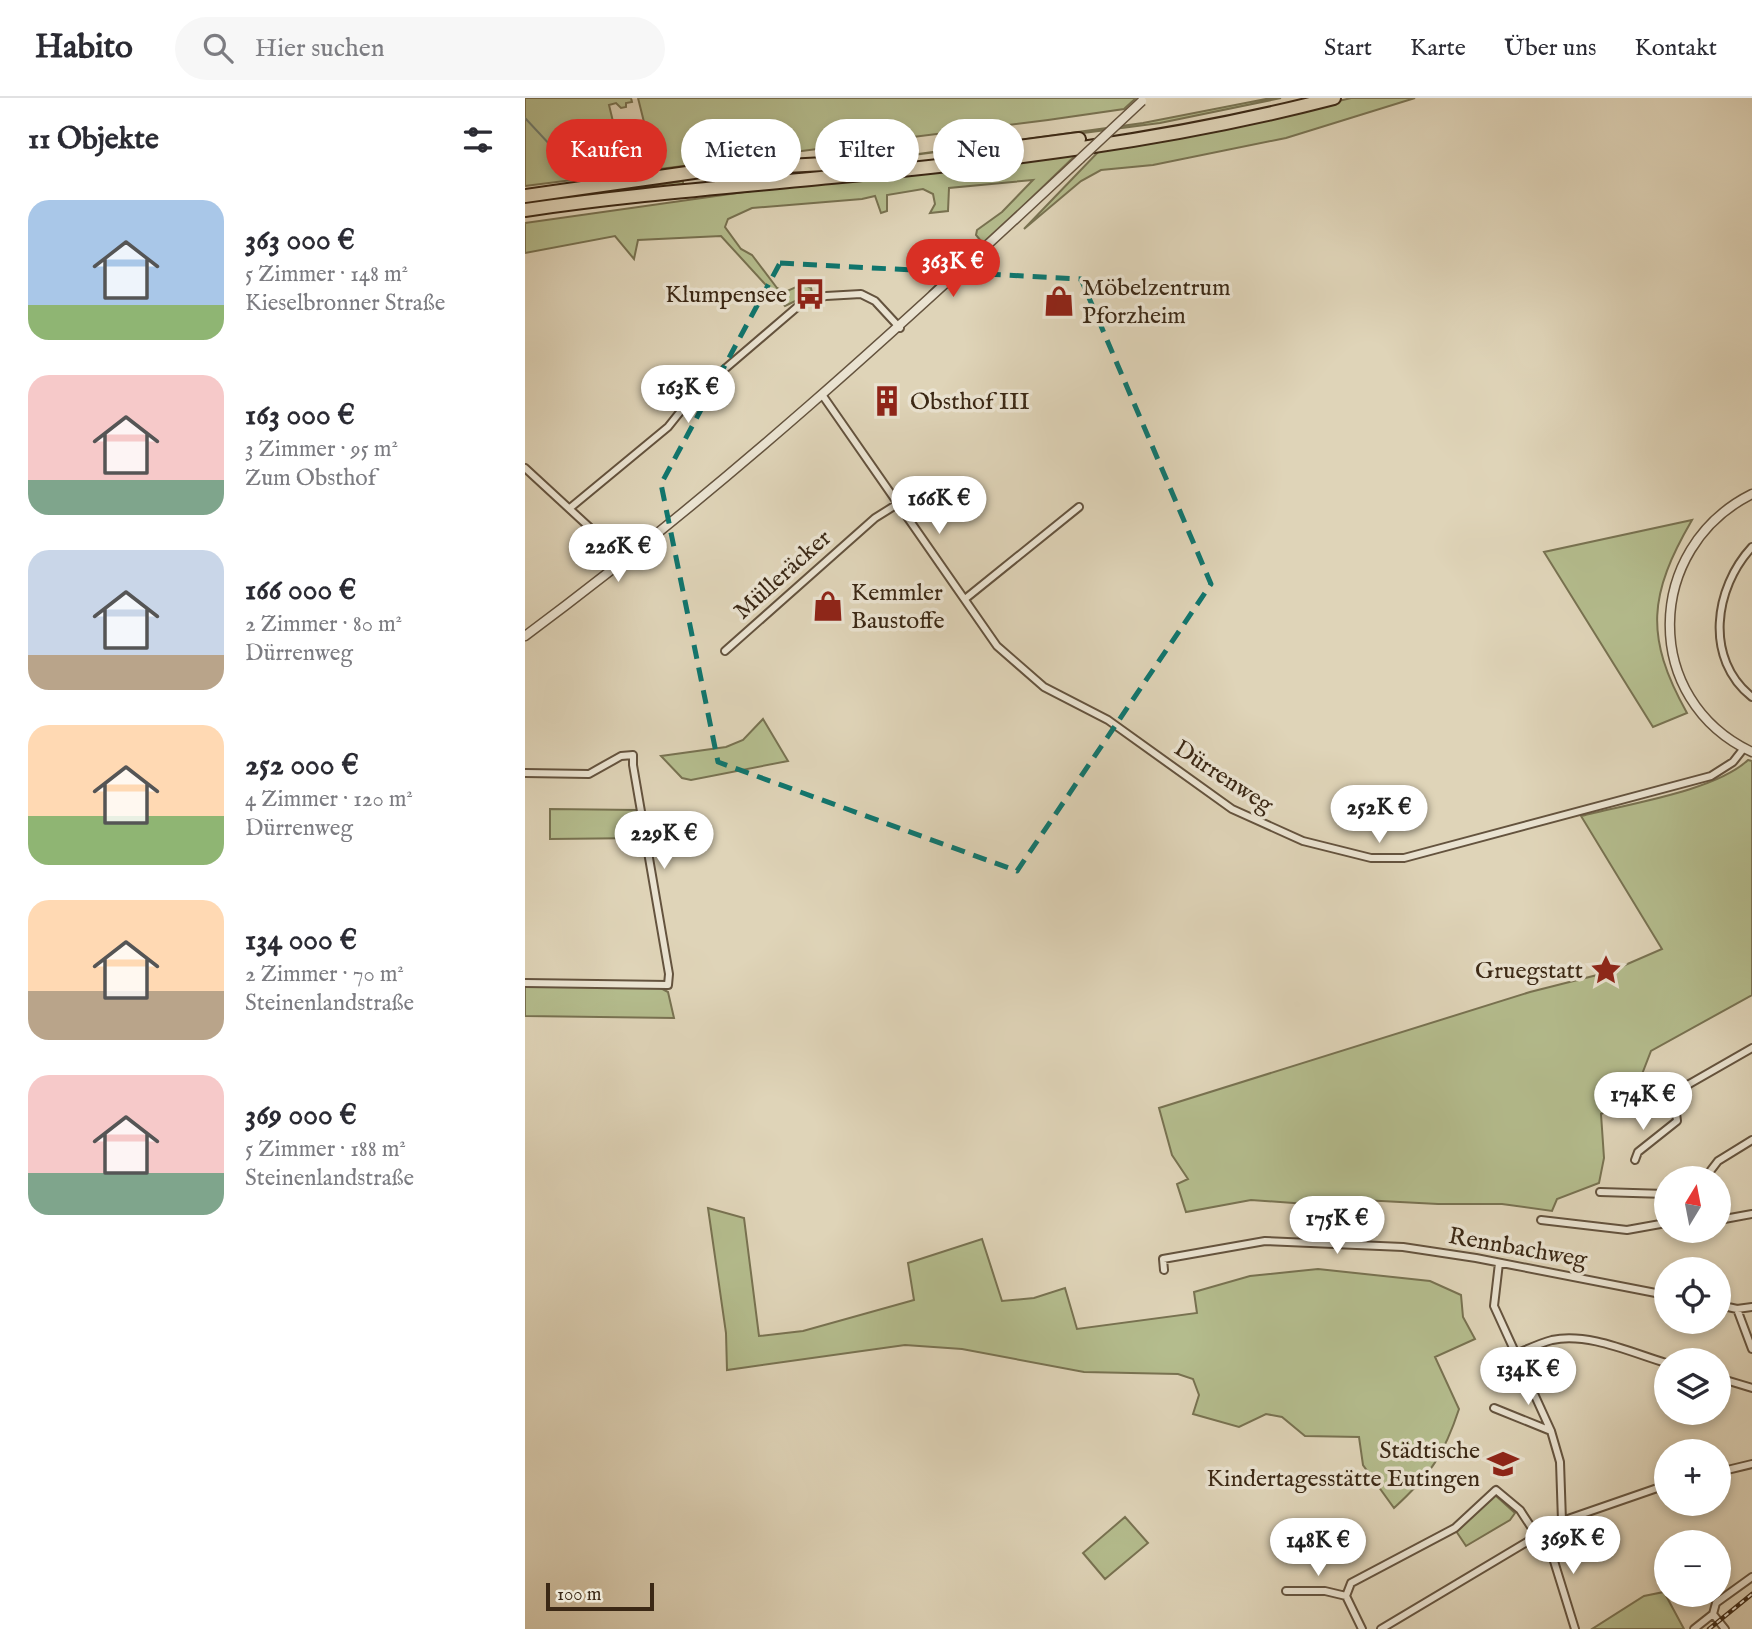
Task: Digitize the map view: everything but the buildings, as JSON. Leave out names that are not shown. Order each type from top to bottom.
[{"type":"highway","points":[[525,196],[708,170],[894,161],[1150,131],[1306,98]]},
{"type":"highway","points":[[525,210],[664,191],[832,177],[1068,149],[1204,128],[1334,98]]},
{"type":"street","points":[[525,636],[625,560],[823,396],[900,328],[1143,99]]},
{"type":"street","points":[[570,508],[668,427],[692,397],[803,302],[827,296],[861,294],[883,308],[900,328]]},
{"type":"street","name":"Dürrenweg","points":[[823,396],[997,646],[1036,681],[1108,720],[1232,809],[1303,841],[1371,858],[1404,858],[1711,776],[1748,750]]},
{"type":"street","points":[[525,468],[625,560]]},
{"type":"street","points":[[1748,750],[1710,723],[1688,696],[1674,660],[1669,622],[1675,585],[1688,552],[1711,522],[1752,494]]},
{"type":"street","name":"Mülleräcker","points":[[725,651],[875,518],[899,503]]},
{"type":"street","points":[[965,598],[1079,506]]},
{"type":"street","points":[[1752,547],[1736,566],[1725,589],[1719,629],[1731,672],[1752,697]]},
{"type":"street","points":[[525,773],[589,774],[621,756],[633,755],[669,974],[668,985],[525,983]]},
{"type":"street","points":[[1635,1160],[1638,1152],[1677,1121],[1678,1115],[1663,1099],[1752,1048]]},
{"type":"street","points":[[1712,1166],[1752,1140]]},
{"type":"street","points":[[1600,1192],[1654,1194]]},
{"type":"street","points":[[1731,1218],[1752,1214]]},
{"type":"street","points":[[1541,1220],[1627,1230],[1654,1225]]},
{"type":"street","name":"Rennbachweg","points":[[1164,1270],[1163,1259],[1265,1241],[1403,1247],[1654,1293]]},
{"type":"street","points":[[1499,1263],[1494,1306],[1551,1431],[1559,1462],[1562,1521]]},
{"type":"street","points":[[1731,1308],[1752,1307]]},
{"type":"street","points":[[1737,1309],[1752,1349]]},
{"type":"street","points":[[1516,1354],[1566,1339],[1602,1344],[1654,1359]]},
{"type":"street","points":[[1731,1382],[1752,1388]]},
{"type":"street","points":[[1494,1408],[1551,1431]]},
{"type":"street","points":[[1731,1469],[1752,1464]]},
{"type":"street","points":[[1363,1629],[1346,1596],[1351,1583],[1455,1528],[1496,1489],[1520,1510],[1537,1536]]},
{"type":"street","points":[[1381,1629],[1562,1521],[1654,1489]]},
{"type":"street","points":[[1545,1532],[1575,1629]]},
{"type":"street","points":[[1694,1629],[1713,1614],[1716,1603],[1752,1577]]},
{"type":"street","points":[[1286,1591],[1325,1591],[1346,1596]]},
{"type":"street","points":[[1713,1614],[1725,1629]]},
{"type":"highlighted area","points":[[780,263],[1081,279],[1211,584],[1017,871],[718,762],[661,484]]},
{"type":"green space","points":[[525,98],[631,98],[632,102],[626,103],[626,107],[621,108],[616,103],[609,105],[612,119],[546,119],[546,182],[557,182],[525,186]]},
{"type":"green space","points":[[638,98],[1136,98],[1124,109],[1024,123],[1024,119],[933,119],[933,135],[919,136],[919,119],[815,119],[815,149],[801,151],[801,119],[681,119],[681,166],[667,168],[667,119],[643,119]]},
{"type":"green space","points":[[1281,98],[1160,123],[1024,141]]},
{"type":"green space","points":[[1351,98],[1415,98],[1286,138],[1153,165],[1101,170],[1081,181],[1024,229],[1101,149],[1260,120]]},
{"type":"green space","points":[[1079,152],[968,259],[929,292],[981,241],[976,235],[977,230],[1002,212],[1033,180],[1024,181],[1024,158]]},
{"type":"green space","points":[[933,169],[933,182],[1012,182],[949,188],[948,211],[930,213],[935,204],[933,194],[923,189],[887,195],[887,211],[881,213],[875,196],[752,208],[728,219],[725,227],[741,249],[752,255],[777,288],[785,292],[803,284],[811,288],[812,293],[785,306],[721,236],[638,240],[634,259],[615,236],[525,253],[525,223],[824,182],[919,182],[919,171]]},
{"type":"green space","points":[[681,181],[683,182],[683,184],[525,206]]},
{"type":"green space","points":[[1692,520],[1667,571],[1657,615],[1658,638],[1664,661],[1687,713],[1653,727],[1544,552]]},
{"type":"green space","points":[[763,719],[788,761],[691,780],[682,778],[661,756],[726,747],[743,740]]},
{"type":"green space","points":[[1748,760],[1752,761],[1752,995],[1651,1051],[1632,1100],[1601,1114],[1604,1158],[1599,1183],[1557,1199],[1552,1211],[1502,1204],[1362,1200],[1307,1204],[1251,1200],[1186,1212],[1177,1184],[1188,1179],[1172,1155],[1159,1108],[1530,992],[1609,972],[1662,949],[1581,816],[1693,788],[1733,771]]},
{"type":"green space","points":[[550,809],[638,810],[643,838],[550,839]]},
{"type":"green space","points":[[525,984],[657,986],[668,992],[674,1018],[525,1016]]},
{"type":"green space","points":[[708,1208],[744,1218],[759,1336],[803,1331],[914,1300],[908,1263],[982,1239],[1002,1301],[1034,1298],[1065,1288],[1077,1329],[1197,1313],[1194,1292],[1250,1276],[1318,1269],[1430,1281],[1461,1295],[1463,1317],[1475,1339],[1435,1357],[1459,1409],[1448,1439],[1434,1463],[1394,1508],[1363,1465],[1359,1437],[1305,1436],[1282,1417],[1266,1414],[1239,1427],[1193,1414],[1199,1395],[1193,1379],[1178,1374],[1084,1372],[962,1349],[905,1345],[727,1370],[726,1333]]},
{"type":"green space","points":[[1495,1495],[1515,1513],[1510,1520],[1466,1546],[1456,1531]]},
{"type":"green space","points":[[1125,1517],[1148,1543],[1105,1579],[1083,1553]]},
{"type":"green space","points":[[1654,1594],[1654,1607],[1672,1607],[1684,1629],[1592,1629],[1644,1596]]},
{"type":"waterway","points":[[525,118],[546,141]]},
{"type":"railway","points":[[1709,1629],[1752,1594]]},
{"type":"place","name":"Klumpensee","points":[[810,294]]},
{"type":"place","name":"Möbelzentrum Pforzheim","points":[[1059,301]]},
{"type":"place","name":"Obsthof III","points":[[887,401]]},
{"type":"place","name":"Kemmler Baustoffe","points":[[828,606]]},
{"type":"place","name":"Gruegstatt","points":[[1606,970]]},
{"type":"place","name":"Städtische Kindertagesstätte Eutingen","points":[[1503,1464]]}]
